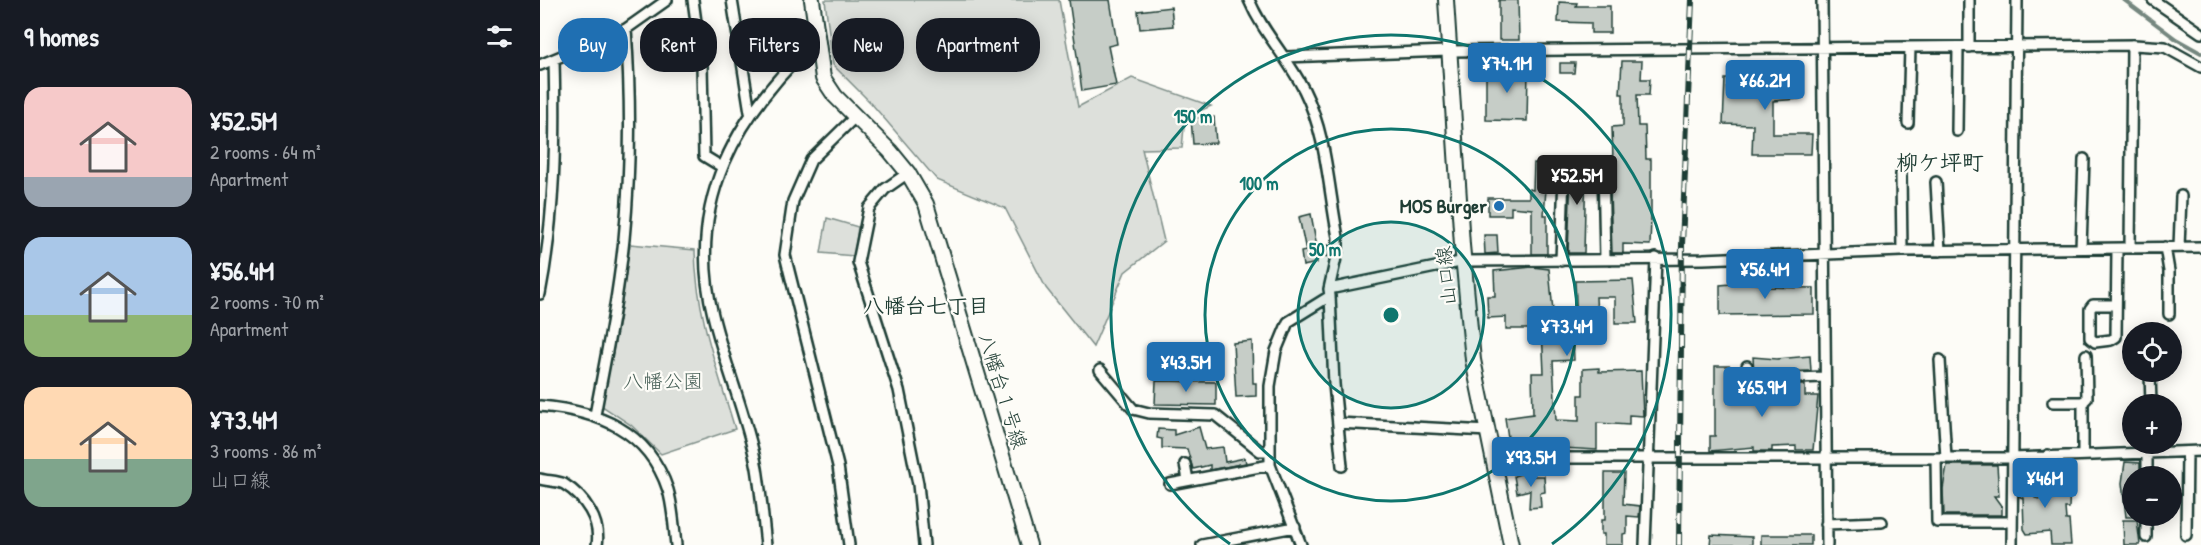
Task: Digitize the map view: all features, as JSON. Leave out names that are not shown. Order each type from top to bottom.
[{"type":"street","points":[[628,28],[667,0]]},
{"type":"street","points":[[693,0],[702,66],[704,156],[722,167]]},
{"type":"street","points":[[732,0],[750,112]]},
{"type":"street","name":"八幡台１号線","points":[[812,0],[814,18]]},
{"type":"street","points":[[1249,0],[1259,24],[1285,57],[1317,118],[1327,163],[1338,249],[1330,292],[1342,466]]},
{"type":"street","name":"山口線","points":[[1446,0],[1448,51],[1473,360],[1511,545]]},
{"type":"street","points":[[1822,0],[1827,545]]},
{"type":"street","points":[[1969,0],[1969,47]]},
{"type":"street","points":[[2012,545],[2017,0]]},
{"type":"street","points":[[2153,0],[2201,33]]},
{"type":"street","points":[[1285,57],[1448,51],[2132,45],[2165,47],[2201,67]]},
{"type":"street","points":[[2130,249],[2132,45]]},
{"type":"street","points":[[1908,123],[1910,47]]},
{"type":"street","points":[[1957,131],[1958,47]]},
{"type":"street","points":[[540,64],[558,58]]},
{"type":"street","points":[[540,294],[552,217],[554,60]]},
{"type":"street","points":[[595,415],[613,319],[624,235],[630,94],[628,62]]},
{"type":"street","name":"八幡台１号線","points":[[820,62],[823,78],[835,96],[891,151],[908,173],[926,204],[1029,545]]},
{"type":"street","points":[[766,545],[756,467],[713,314],[707,281],[708,221],[722,167],[750,112],[783,72]]},
{"type":"street","points":[[849,545],[838,466],[785,255],[793,201],[811,160],[856,116]]},
{"type":"street","points":[[2080,248],[2084,159]]},
{"type":"street","points":[[1603,166],[1599,179],[1605,259]]},
{"type":"street","points":[[908,173],[885,189],[869,208],[858,262],[899,390],[918,484],[924,545]]},
{"type":"street","points":[[1561,261],[1559,187],[1564,174]]},
{"type":"street","points":[[1901,174],[1902,251]]},
{"type":"street","points":[[1936,182],[1940,251]]},
{"type":"street","points":[[2179,247],[2181,196]]},
{"type":"street","points":[[2164,247],[2169,271],[2169,314]]},
{"type":"street","points":[[1301,545],[1270,465],[1270,386],[1282,332],[1288,322],[1330,292],[1465,261],[1561,261],[1902,251],[2201,248]]},
{"type":"street","points":[[2116,305],[2093,305],[2090,309],[2090,338],[2095,342],[2116,337],[2117,249]]},
{"type":"street","points":[[1645,545],[1656,258]]},
{"type":"street","points":[[2083,453],[2083,402],[2087,398],[2086,355]]},
{"type":"street","points":[[1940,360],[1941,458],[1937,522],[2012,522]]},
{"type":"street","points":[[1747,366],[1747,385],[1824,377]]},
{"type":"street","points":[[1101,370],[1133,409],[1149,413],[1215,415],[1260,451],[1270,451]]},
{"type":"street","points":[[2053,402],[2083,402]]},
{"type":"street","points":[[540,406],[595,415],[633,437],[655,462],[668,490],[676,545]]},
{"type":"street","points":[[1338,423],[1488,431]]},
{"type":"street","points":[[1493,458],[2012,458],[2122,451]]},
{"type":"street","points":[[2182,452],[2201,451]]},
{"type":"street","points":[[2186,535],[2187,452]]},
{"type":"street","points":[[2047,494],[2048,455]]},
{"type":"street","points":[[1185,464],[1188,480]]},
{"type":"street","points":[[1170,484],[1270,465]]},
{"type":"street","points":[[540,479],[562,483],[587,504],[599,533],[597,545]]},
{"type":"street","points":[[1826,525],[1882,522]]},
{"type":"street","points":[[2146,526],[2146,537]]},
{"type":"street","points":[[1202,545],[1295,527]]},
{"type":"green space","points":[[825,0],[1059,0],[1078,107],[1132,78],[1211,106],[1185,117],[1182,148],[1142,149],[1164,241],[1125,272],[1093,347],[1046,288],[1005,208],[937,180],[871,103],[840,72],[904,72],[904,18],[832,18],[832,57]]},
{"type":"green space","points":[[827,218],[858,227],[854,256],[821,253]]},
{"type":"green space","name":"八幡公園","points":[[630,244],[695,250],[703,319],[735,429],[661,454],[631,425],[602,406],[619,321]]},
{"type":"building","points":[[1069,0],[1110,0],[1117,44],[1108,46],[1116,85],[1082,91]]},
{"type":"building","points":[[1499,0],[1518,0],[1519,40],[1499,40]]},
{"type":"building","points":[[1559,2],[1577,3],[1576,6],[1610,6],[1610,33],[1591,33],[1591,23],[1558,22]]},
{"type":"building","points":[[1171,7],[1173,26],[1140,29],[1138,11]]},
{"type":"building","points":[[1622,61],[1642,61],[1641,79],[1650,79],[1649,95],[1637,95],[1638,126],[1645,126],[1646,159],[1651,159],[1650,245],[1623,244],[1623,253],[1612,253],[1609,161],[1613,161],[1612,127],[1623,126],[1623,94],[1620,94]]},
{"type":"building","points":[[1779,62],[1797,62],[1799,99],[1773,101],[1773,134],[1812,134],[1811,154],[1752,154],[1753,125],[1723,124],[1725,79],[1744,79],[1744,65],[1754,65],[1754,87],[1779,88]]},
{"type":"building","points":[[1560,63],[1575,63],[1574,73],[1560,73]]},
{"type":"building","points":[[1486,65],[1528,69],[1527,121],[1486,120]]},
{"type":"building","points":[[1214,117],[1216,143],[1193,144],[1191,118]]},
{"type":"building","points":[[1568,159],[1586,159],[1584,253],[1568,253],[1571,174]]},
{"type":"building","points":[[1534,163],[1548,164],[1544,215],[1547,215],[1547,254],[1532,254],[1532,209],[1511,207],[1511,215],[1488,215],[1488,198],[1529,198],[1529,189],[1533,190]]},
{"type":"building","points":[[1311,214],[1317,247],[1329,245],[1330,252],[1329,256],[1317,259],[1317,263],[1303,266],[1301,252],[1306,251],[1299,217]]},
{"type":"building","points":[[1484,235],[1497,235],[1498,253],[1485,254]]},
{"type":"building","points":[[1532,267],[1549,269],[1554,322],[1577,321],[1575,281],[1633,280],[1637,323],[1615,323],[1615,297],[1596,297],[1598,338],[1573,339],[1574,360],[1553,361],[1556,420],[1579,421],[1579,395],[1583,395],[1583,369],[1599,368],[1599,372],[1641,371],[1643,416],[1629,415],[1629,425],[1597,423],[1597,450],[1545,447],[1546,439],[1509,444],[1505,418],[1533,414],[1532,373],[1544,373],[1542,329],[1506,329],[1506,317],[1488,318],[1487,296],[1495,296],[1494,271]]},
{"type":"building","points":[[1763,284],[1763,287],[1814,288],[1814,314],[1720,315],[1720,285]]},
{"type":"building","points":[[1252,341],[1253,383],[1256,383],[1256,396],[1236,397],[1233,343]]},
{"type":"building","points":[[1810,356],[1811,371],[1754,373],[1753,357],[1777,359]]},
{"type":"building","points":[[1715,366],[1730,366],[1730,391],[1741,391],[1748,396],[1752,393],[1754,386],[1766,386],[1767,405],[1787,404],[1786,385],[1805,385],[1805,396],[1818,396],[1813,450],[1796,450],[1796,446],[1772,447],[1772,451],[1754,451],[1754,447],[1710,451],[1710,436],[1715,436]]},
{"type":"building","points":[[1156,381],[1216,382],[1216,405],[1155,404]]},
{"type":"building","points":[[1199,427],[1205,449],[1223,447],[1225,462],[1245,458],[1246,463],[1210,470],[1210,465],[1193,469],[1187,449],[1162,448],[1162,439],[1157,438],[1158,429],[1174,430],[1174,435]]},
{"type":"building","points":[[2125,462],[2140,463],[2140,466],[2124,466]]},
{"type":"building","points":[[2019,464],[2032,465],[2035,498],[2047,501],[2057,497],[2056,482],[2070,481],[2069,508],[2065,508],[2066,520],[2069,520],[2071,545],[2051,545],[2050,532],[2027,534],[2024,529],[2023,498],[2020,497]]},
{"type":"building","points":[[1947,465],[1997,465],[1999,496],[1994,496],[2002,507],[2002,515],[1944,515],[1943,489]]},
{"type":"building","points":[[1526,472],[1527,476],[1544,476],[1545,492],[1540,493],[1541,507],[1529,508],[1530,490],[1517,493],[1514,476]]},
{"type":"building","points":[[1605,473],[1624,473],[1623,504],[1640,506],[1639,517],[1627,516],[1627,533],[1623,534],[1623,545],[1604,545],[1604,534],[1601,534],[1601,520],[1605,520]]},
{"type":"building","points":[[2123,526],[2138,526],[2140,545],[2124,545]]},
{"type":"building","points":[[1711,535],[1752,537],[1752,545],[1710,545]]},
{"type":"building","points":[[1761,535],[1811,535],[1811,545],[1761,545]]},
{"type":"waterway","points":[[2124,0],[2176,39],[2201,53]]},
{"type":"railway","points":[[1679,545],[1682,245],[1692,0]]},
{"type":"place","name":"MOS Burger","points":[[1499,206]]},
{"type":"district","name":"柳ケ坪町","points":[[1940,162]]},
{"type":"district","name":"八幡台七丁目","points":[[926,306]]}]
